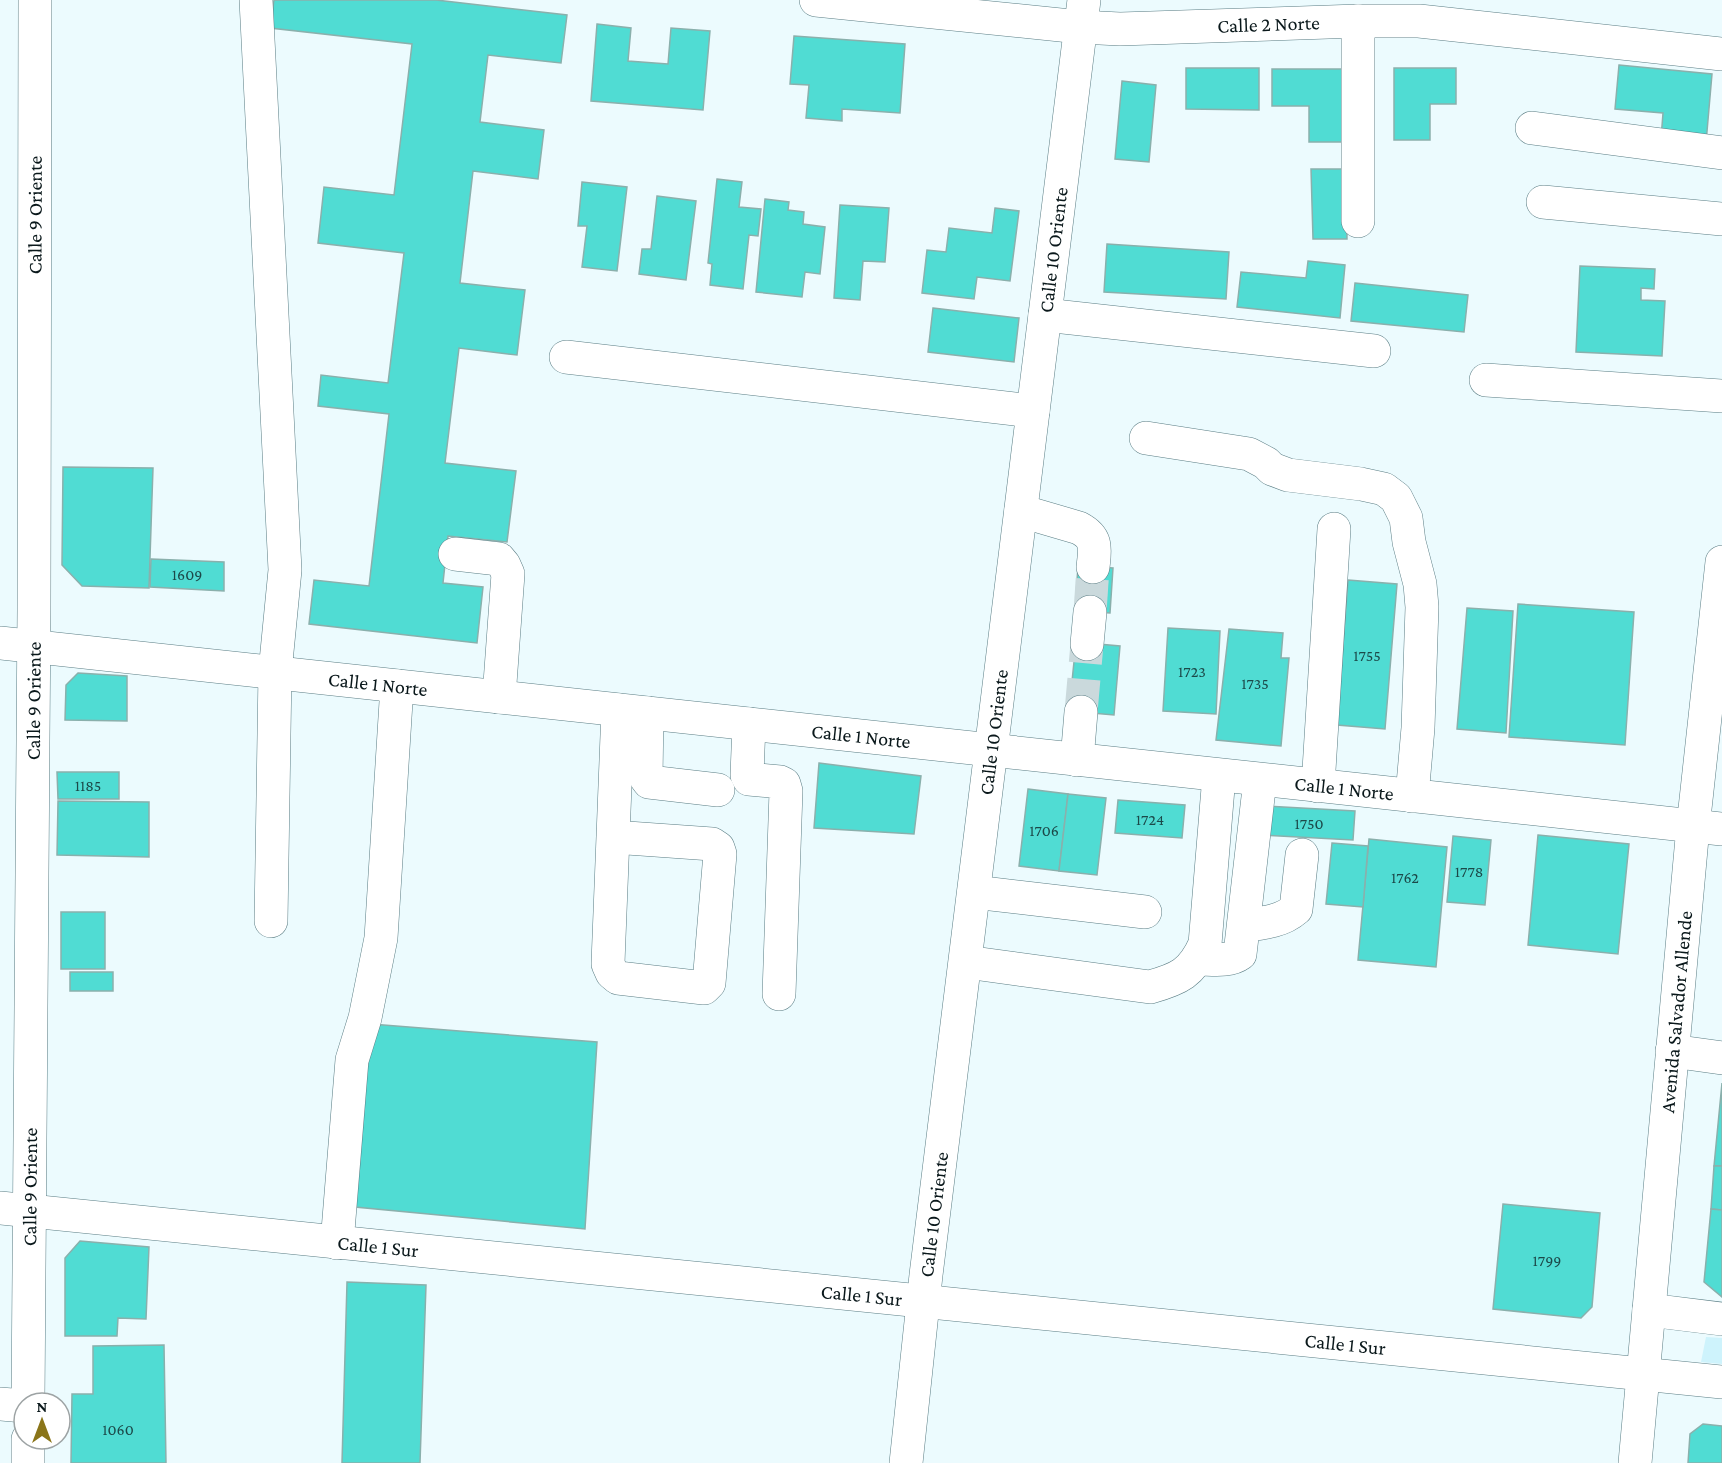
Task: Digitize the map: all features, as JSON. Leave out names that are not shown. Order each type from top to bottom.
[{"type":"street","name":"Calle 9 Oriente","points":[[27,1391],[14,1209],[33,646],[34,0]]},
{"type":"street","points":[[256,0],[285,570],[275,672],[271,921]]},
{"type":"street","name":"Calle 2 Norte","points":[[816,0],[1082,14],[1120,28],[1358,21],[1444,23],[1722,54]]},
{"type":"street","name":"Calle 10 Oriente","points":[[906,1463],[923,1300],[1082,14]]},
{"type":"street","points":[[1358,21],[1358,221]]},
{"type":"street","points":[[1532,128],[1722,153]]},
{"type":"street","points":[[1544,202],[1722,219]]},
{"type":"street","points":[[1045,315],[1374,351]]},
{"type":"street","points":[[566,357],[1033,411]]},
{"type":"street","points":[[1486,380],[1722,396]]},
{"type":"street","points":[[1146,438],[1249,454],[1272,469],[1288,475],[1361,484],[1384,489],[1396,498],[1406,518],[1409,542],[1420,584],[1422,607],[1418,728],[1412,796]]},
{"type":"street","points":[[1021,511],[1088,532],[1095,546],[1093,567]]},
{"type":"street","points":[[1318,786],[1335,529]]},
{"type":"street","points":[[455,554],[499,559],[508,574],[500,697]]},
{"type":"street","name":"Avenida Salvador Allende","points":[[1635,1463],[1672,1051],[1708,828],[1722,562]]},
{"type":"street","name":"Calle 1 Norte","points":[[0,643],[1708,828]]},
{"type":"street","points":[[337,1243],[352,1060],[365,1018],[381,938],[397,686]]},
{"type":"street","points":[[632,711],[646,778],[649,782],[718,790]]},
{"type":"street","points":[[613,837],[712,844],[718,848],[720,854],[709,983],[704,988],[618,978],[612,973],[608,964],[613,837],[632,711]]},
{"type":"street","points":[[1077,760],[1081,712]]},
{"type":"street","points":[[749,724],[747,775],[749,779],[780,782],[784,784],[786,791],[779,994]]},
{"type":"street","points":[[966,962],[1150,987],[1177,980],[1198,959],[1205,944],[1219,776]]},
{"type":"street","points":[[1198,959],[1235,958],[1240,954],[1260,780]]},
{"type":"street","points":[[1244,925],[1272,922],[1287,917],[1296,909],[1302,855]]},
{"type":"street","points":[[974,892],[1145,912]]},
{"type":"street","points":[[1672,1051],[1722,1058]]},
{"type":"street","name":"Calle 1 Sur","points":[[14,1209],[1722,1382]]},
{"type":"street","points":[[1648,1310],[1722,1319]]},
{"type":"shaded area","points":[[1706,1337],[1722,1338],[1722,1364],[1701,1362]]},
{"type":"building","points":[[274,0],[436,0],[567,15],[561,63],[488,55],[480,122],[544,130],[538,179],[473,171],[460,283],[525,290],[517,355],[459,348],[445,463],[516,471],[507,542],[448,536],[443,583],[483,587],[477,643],[309,624],[314,580],[369,586],[389,414],[318,406],[321,375],[388,383],[404,253],[318,243],[324,187],[394,195],[412,44],[270,28]]},
{"type":"building","points":[[597,24],[631,28],[628,61],[668,64],[671,28],[710,31],[703,110],[591,101]]},
{"type":"building","points":[[794,36],[905,44],[900,113],[842,109],[842,121],[806,118],[809,85],[790,84]]},
{"type":"building","points":[[1619,65],[1712,74],[1706,143],[1661,139],[1663,113],[1615,109]]},
{"type":"building","points":[[1186,68],[1259,68],[1259,110],[1186,109]]},
{"type":"building","points":[[1394,68],[1456,68],[1456,104],[1430,104],[1430,140],[1394,140]]},
{"type":"building","points":[[1272,69],[1349,69],[1348,142],[1309,142],[1309,106],[1272,106]]},
{"type":"building","points":[[1122,81],[1156,85],[1149,162],[1115,159]]},
{"type":"building","points":[[1311,169],[1346,169],[1347,239],[1313,239]]},
{"type":"building","points":[[717,179],[742,182],[739,207],[761,209],[758,236],[749,235],[743,289],[710,285],[712,264],[708,263]]},
{"type":"building","points":[[582,182],[627,187],[617,271],[582,267],[587,226],[578,226]]},
{"type":"building","points":[[657,196],[696,201],[686,280],[639,274],[642,249],[651,249]]},
{"type":"building","points":[[765,199],[789,202],[788,210],[804,212],[803,224],[825,227],[820,274],[805,272],[802,297],[756,292]]},
{"type":"building","points":[[840,205],[889,208],[885,262],[863,261],[860,300],[834,298]]},
{"type":"building","points":[[995,208],[1019,211],[1010,281],[977,277],[974,299],[922,293],[927,250],[946,252],[949,228],[992,233]]},
{"type":"building","points":[[1107,244],[1229,252],[1226,299],[1104,292]]},
{"type":"building","points":[[1308,261],[1345,265],[1340,318],[1237,307],[1241,272],[1306,278]]},
{"type":"building","points":[[1580,266],[1655,269],[1654,289],[1641,288],[1641,300],[1665,301],[1662,356],[1576,352]]},
{"type":"building","points":[[1355,283],[1468,295],[1464,332],[1351,321]]},
{"type":"building","points":[[933,308],[1019,318],[1014,362],[928,352]]},
{"type":"building","points":[[63,467],[153,468],[149,588],[82,586],[62,565]]},
{"type":"building","points":[[151,559],[224,562],[224,591],[150,587]]},
{"type":"building","points":[[1078,566],[1113,568],[1110,613],[1075,611]]},
{"type":"building","points":[[1348,580],[1397,584],[1385,729],[1337,725]]},
{"type":"building","points":[[1518,604],[1634,612],[1625,745],[1509,737]]},
{"type":"building","points":[[1467,608],[1513,611],[1506,733],[1457,729]]},
{"type":"building","points":[[1168,628],[1220,631],[1216,714],[1163,711]]},
{"type":"building","points":[[1229,629],[1283,633],[1281,658],[1289,658],[1281,746],[1216,740]]},
{"type":"building","points":[[1076,642],[1120,646],[1114,715],[1069,711]]},
{"type":"building","points":[[78,673],[127,676],[127,721],[65,720],[66,685]]},
{"type":"building","points":[[819,763],[921,776],[914,834],[814,828]]},
{"type":"building","points":[[57,772],[119,772],[119,799],[58,799]]},
{"type":"building","points":[[1028,789],[1068,794],[1059,871],[1019,866]]},
{"type":"building","points":[[1068,794],[1106,798],[1097,875],[1059,871]]},
{"type":"building","points":[[1118,800],[1185,805],[1182,838],[1115,833]]},
{"type":"building","points":[[58,801],[149,802],[149,857],[57,855]]},
{"type":"building","points":[[1264,806],[1355,811],[1353,840],[1262,835]]},
{"type":"building","points":[[1538,835],[1629,844],[1618,954],[1528,945]]},
{"type":"building","points":[[1453,836],[1491,840],[1485,905],[1447,902]]},
{"type":"building","points":[[1369,839],[1447,847],[1436,967],[1358,960]]},
{"type":"building","points":[[1332,843],[1368,846],[1363,907],[1326,904]]},
{"type":"building","points":[[61,912],[105,912],[105,969],[61,969]]},
{"type":"building","points":[[70,972],[113,972],[113,991],[70,991]]},
{"type":"building","points":[[371,1024],[597,1042],[585,1229],[355,1207]]},
{"type":"building","points":[[1722,1083],[1722,1166],[1714,1166]]},
{"type":"building","points":[[1714,1166],[1722,1166],[1722,1210],[1711,1209]]},
{"type":"building","points":[[1503,1204],[1600,1213],[1592,1307],[1581,1318],[1493,1309]]},
{"type":"building","points":[[1711,1209],[1722,1210],[1722,1297],[1704,1282]]},
{"type":"building","points":[[80,1241],[149,1247],[146,1319],[118,1318],[117,1336],[65,1336],[65,1258]]},
{"type":"building","points":[[347,1282],[426,1285],[420,1463],[342,1463]]},
{"type":"building","points":[[164,1345],[166,1463],[71,1463],[72,1394],[93,1394],[93,1346]]},
{"type":"building","points":[[1703,1424],[1722,1426],[1722,1463],[1688,1463],[1690,1434]]},
{"type":"tunnel","points":[[1090,612],[1093,567]]},
{"type":"tunnel","points":[[1081,712],[1087,644]]}]
